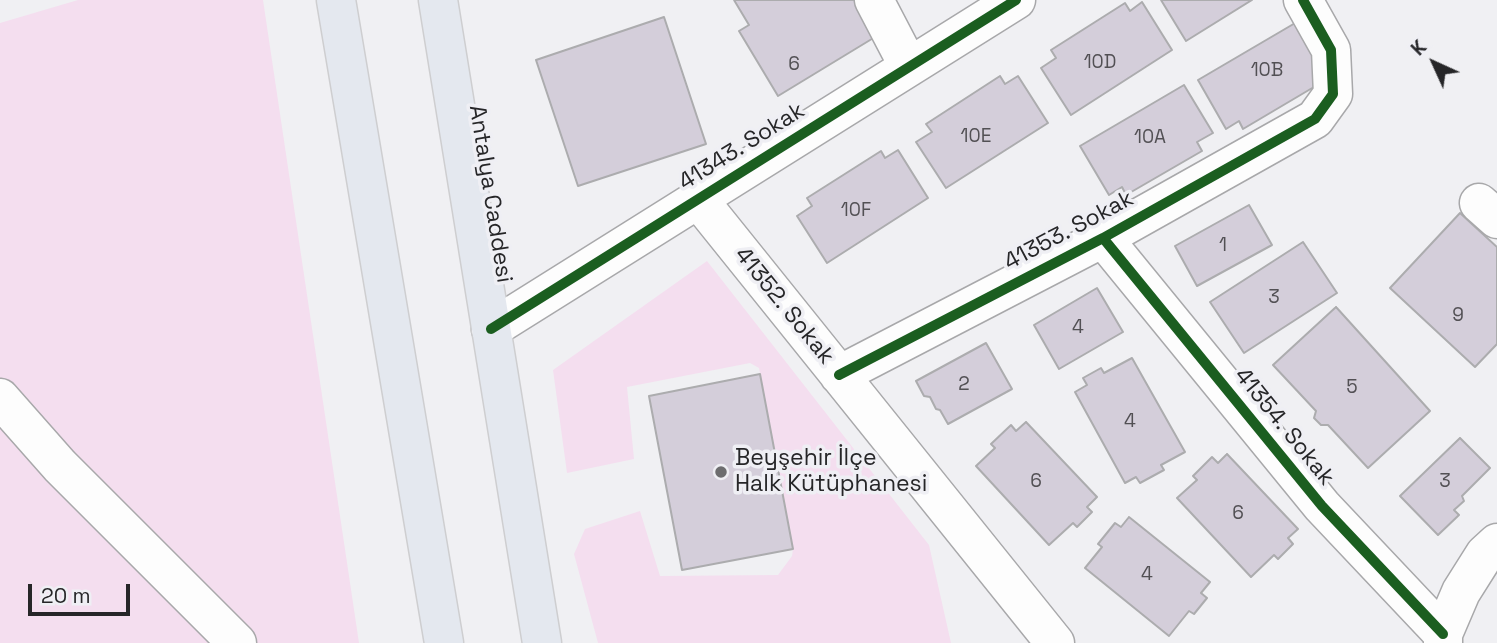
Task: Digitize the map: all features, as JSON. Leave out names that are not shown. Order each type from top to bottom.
[{"type":"main road","points":[[336,0],[444,643]]},
{"type":"main road","name":"Antalya Caddesi","points":[[438,0],[542,643]]},
{"type":"street","points":[[874,0],[909,67]]},
{"type":"street","name":"41343. Sokak","points":[[491,329],[1016,0]]},
{"type":"street","name":"41353. Sokak","points":[[839,375],[1103,237],[1315,119],[1333,94],[1331,50],[1303,0]]},
{"type":"street","name":"41352. Sokak","points":[[698,199],[1055,643]]},
{"type":"street","name":"41354. Sokak","points":[[1103,237],[1322,506],[1443,638]]},
{"type":"street","points":[[0,398],[60,466],[237,643]]},
{"type":"street","points":[[1443,638],[1461,592],[1485,554],[1497,543]]},
{"type":"shaded area","points":[[78,0],[263,0],[359,643],[0,643],[0,23]]},
{"type":"shaded area","points":[[707,261],[929,545],[951,643],[598,643],[574,554],[585,529],[640,511],[660,576],[778,575],[792,556],[793,549],[759,368],[750,363],[627,387],[634,459],[567,473],[553,370]]},
{"type":"building","points":[[734,0],[859,0],[880,34],[778,96],[739,31],[749,25]]},
{"type":"building","points":[[1161,0],[1252,0],[1186,41]]},
{"type":"building","points":[[1142,2],[1172,50],[1071,115],[1041,68],[1056,58],[1051,50],[1125,3],[1130,11]]},
{"type":"building","points":[[664,17],[706,144],[578,186],[536,60]]},
{"type":"building","points":[[1302,19],[1330,67],[1319,84],[1243,129],[1239,121],[1226,129],[1198,80]]},
{"type":"building","points":[[1000,76],[1005,84],[1018,76],[1048,123],[946,188],[916,142],[932,132],[926,124]]},
{"type":"building","points":[[1184,85],[1213,133],[1197,142],[1202,151],[1126,195],[1122,187],[1109,195],[1080,146]]},
{"type":"building","points":[[898,150],[928,198],[827,263],[797,216],[812,206],[807,198],[881,151],[885,158]]},
{"type":"building","points":[[1249,205],[1272,245],[1197,286],[1175,246]]},
{"type":"building","points":[[1460,213],[1497,247],[1497,344],[1475,367],[1390,288]]},
{"type":"building","points":[[1303,242],[1337,293],[1244,353],[1210,302]]},
{"type":"building","points":[[1097,288],[1123,332],[1059,369],[1034,325]]},
{"type":"building","points":[[1336,307],[1430,411],[1368,468],[1328,425],[1321,425],[1314,418],[1316,411],[1273,365]]},
{"type":"building","points":[[986,343],[1012,389],[948,424],[930,397],[924,396],[916,381]]},
{"type":"building","points":[[1132,358],[1185,452],[1161,465],[1164,470],[1140,483],[1136,477],[1125,483],[1075,392],[1087,385],[1083,378],[1101,368],[1104,373]]},
{"type":"building","name":"Beyşehir İlçe Halk Kütüphanesi","points":[[760,374],[793,549],[682,570],[649,396]]},
{"type":"building","points":[[1026,422],[1097,497],[1087,507],[1092,512],[1077,527],[1073,523],[1049,545],[976,466],[995,448],[991,444],[1011,425],[1016,431]]},
{"type":"building","points":[[1460,438],[1490,468],[1462,496],[1464,501],[1454,510],[1459,515],[1438,535],[1400,496]]},
{"type":"building","points":[[1227,454],[1298,529],[1288,538],[1293,544],[1278,559],[1274,555],[1251,577],[1177,498],[1197,480],[1193,476],[1212,457],[1218,463]]},
{"type":"building","points":[[1129,517],[1210,582],[1201,593],[1207,598],[1194,614],[1189,611],[1169,636],[1085,568],[1102,547],[1098,544],[1115,523],[1121,527]]},
{"type":"cycle path","points":[[491,329],[1016,0]]},
{"type":"cycle path","points":[[839,375],[1103,238],[1315,119],[1333,94],[1331,50],[1303,0]]},
{"type":"cycle path","points":[[1103,238],[1322,506],[1443,634]]},
{"type":"place","name":"Beyşehir İlçe Halk Kütüphanesi","points":[[721,472]]}]
